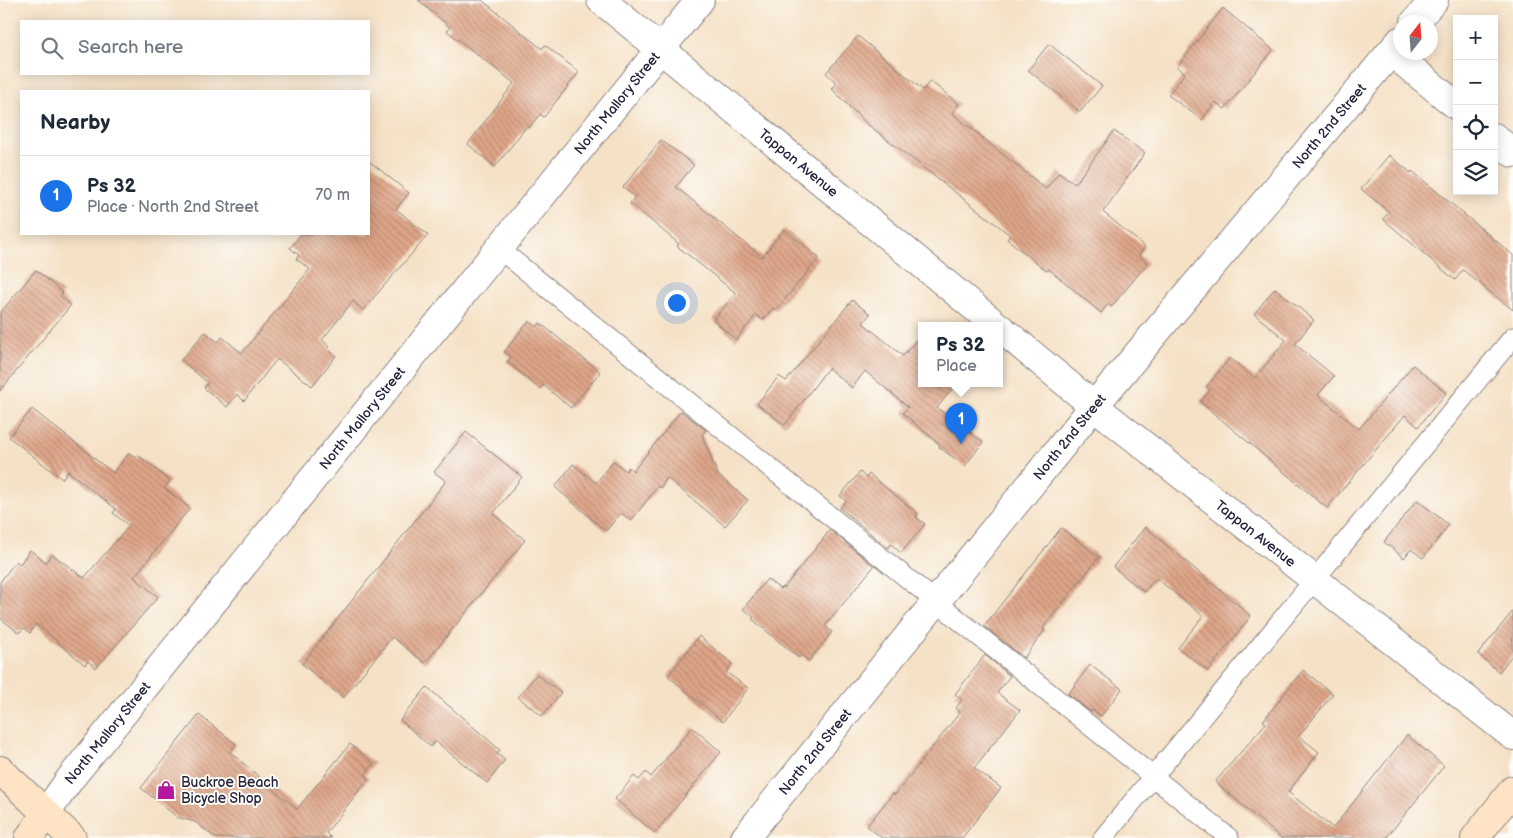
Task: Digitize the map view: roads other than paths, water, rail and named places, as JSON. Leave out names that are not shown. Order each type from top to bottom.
[{"type":"street","name":"Tappan Avenue","points":[[601,0],[992,322]]},
{"type":"street","name":"North Mallory Street","points":[[29,838],[82,764],[700,0]]},
{"type":"street","points":[[1421,15],[1434,0]]},
{"type":"street","name":"North 2nd Street","points":[[746,838],[1094,406],[1393,50]]},
{"type":"street","points":[[1410,60],[1456,105]]},
{"type":"street","points":[[1498,140],[1513,152]]},
{"type":"street","name":"Tappan Avenue","points":[[1003,330],[1094,406],[1513,736]]},
{"type":"street","points":[[0,770],[72,838]]},
{"type":"street","points":[[1475,838],[1513,790]]},
{"type":"lane","points":[[498,248],[1229,838]]},
{"type":"lane","points":[[1104,838],[1513,337]]},
{"type":"place","name":"Ps 32","points":[[961,444]]},
{"type":"place","name":"Buckroe Beach Bicycle Shop","points":[[166,790]]}]
